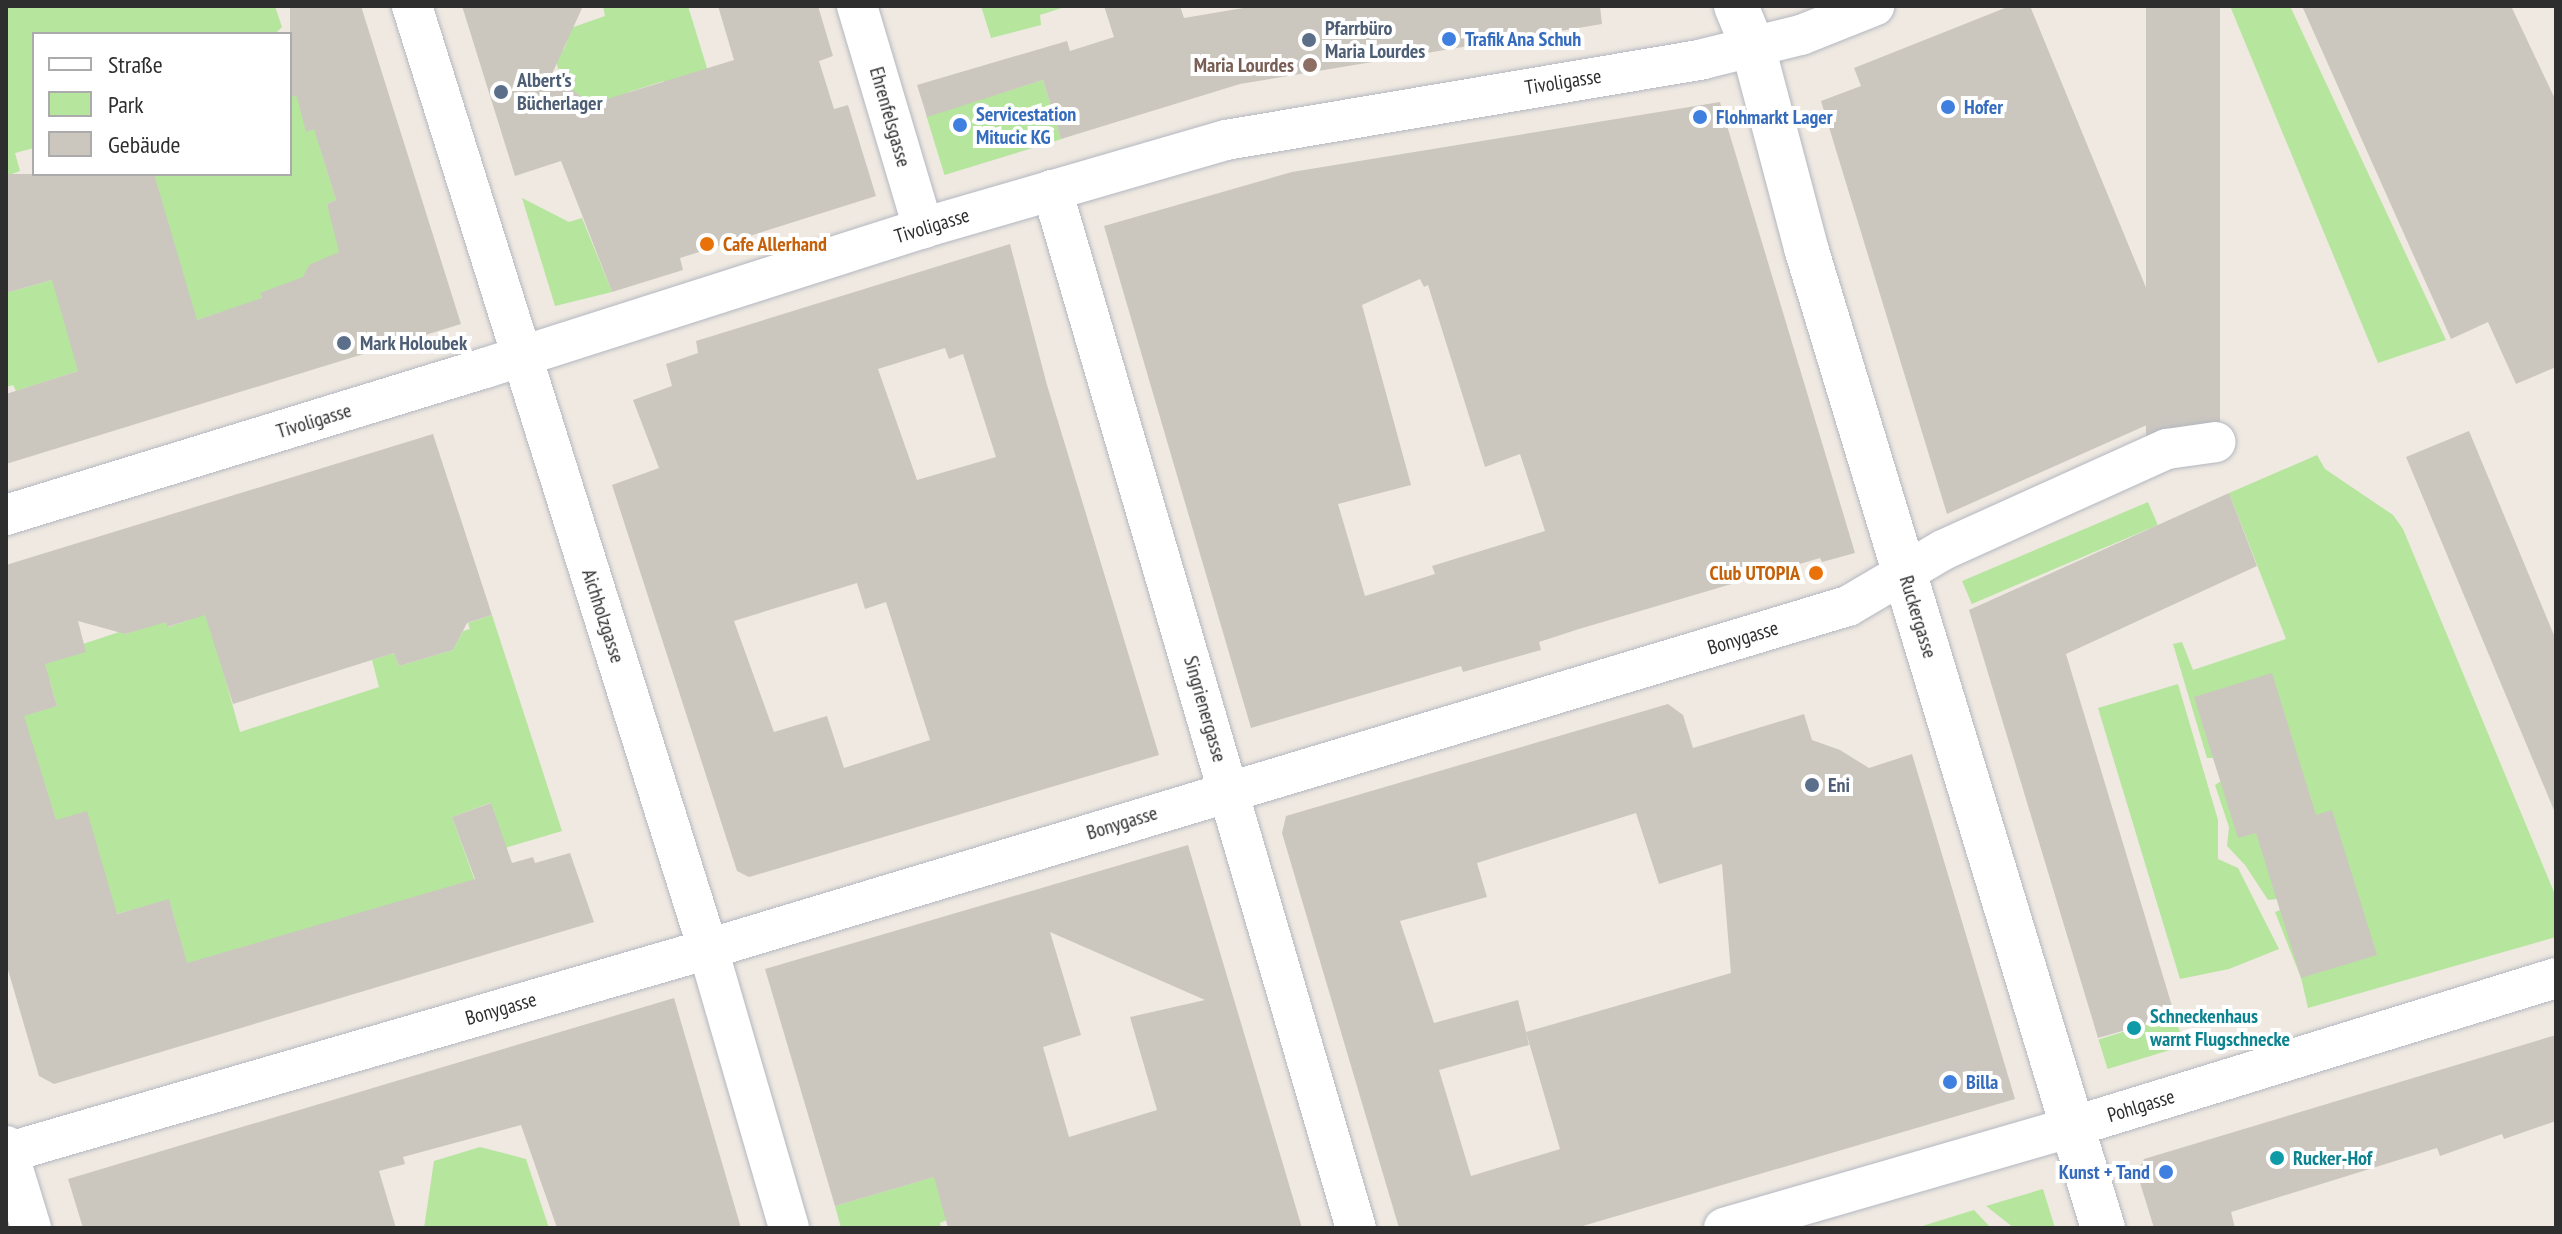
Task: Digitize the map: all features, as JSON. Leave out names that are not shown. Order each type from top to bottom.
[{"type":"main road","name":"Ruckergasse","points":[[1736,6],[1753,47],[1806,248],[2103,1228]]},
{"type":"street","name":"Aichholzgasse","points":[[412,6],[708,949],[789,1228]]},
{"type":"street","name":"Ehrenfelsgasse","points":[[857,6],[923,228]]},
{"type":"street","name":"Tivoligasse","points":[[6,515],[522,357],[923,228],[1226,140],[1283,127],[1703,59],[1801,35],[1874,6]]},
{"type":"street","name":"Singrienergasse","points":[[1052,190],[1356,1228]]},
{"type":"street","name":"Bonygasse","points":[[7,1150],[708,949],[1228,790],[1848,606],[1943,550],[2167,449],[2216,442]]},
{"type":"street","name":"Pohlgasse","points":[[1724,1228],[2072,1127],[2556,978]]},
{"type":"street","points":[[7,1150],[31,1228]]},
{"type":"green space","points":[[6,6],[275,6],[282,27],[277,32],[32,32],[32,149],[15,153],[20,171],[6,176]]},
{"type":"green space","points":[[603,6],[688,6],[718,104],[693,177],[664,81],[629,92],[598,110],[594,103],[587,105],[577,93],[567,96],[553,53],[564,49],[568,39],[565,30],[605,16]]},
{"type":"green space","points":[[981,6],[1068,6],[1040,15],[1041,25],[991,38]]},
{"type":"green space","points":[[2230,6],[2290,6],[2446,340],[2378,363]]},
{"type":"green space","points":[[1043,80],[1061,139],[944,175],[926,116]]},
{"type":"green space","points":[[304,94],[336,200],[327,204],[330,214],[356,260],[261,294],[262,299],[197,320],[199,326],[78,371],[16,391],[13,385],[6,387],[6,293],[52,280],[152,176],[292,176],[292,95]]},
{"type":"green space","points":[[522,198],[569,222],[582,218],[612,292],[555,306]]},
{"type":"green space","points":[[2317,455],[2325,469],[2393,515],[2403,529],[2556,897],[2556,937],[2308,1008],[2301,978],[2275,912],[2280,910],[2277,899],[2268,900],[2245,865],[2227,846],[2229,827],[2215,785],[2221,781],[2213,758],[2207,758],[2173,644],[2182,642],[2193,670],[2286,639],[2229,493]]},
{"type":"green space","points":[[2148,502],[2158,525],[1972,604],[1962,581]]},
{"type":"green space","points":[[205,606],[240,732],[379,687],[372,660],[394,653],[399,666],[453,650],[463,631],[470,629],[468,623],[492,615],[562,831],[505,848],[490,803],[452,817],[475,881],[178,966],[178,932],[169,900],[116,914],[47,822],[26,751],[6,648],[83,644],[119,632],[126,634],[164,618],[168,627],[189,620]],"holes":[[[50,681],[57,706],[24,715],[17,690]]]},
{"type":"green space","points":[[2178,684],[2218,820],[2218,859],[2238,868],[2279,949],[2229,969],[2180,979],[2098,708]]},
{"type":"green space","points":[[2175,1016],[2184,1046],[2108,1069],[2098,1039]]},
{"type":"green space","points":[[480,1147],[526,1159],[549,1228],[424,1228],[434,1161]]},
{"type":"green space","points":[[940,1175],[954,1217],[940,1223],[941,1228],[841,1228],[835,1206]]},
{"type":"green space","points":[[2043,1189],[2055,1228],[2014,1228],[1986,1206]]},
{"type":"green space","points":[[1974,1210],[1991,1228],[1916,1228]]},
{"type":"building","points":[[290,6],[361,6],[461,324],[6,464],[6,394],[78,371],[52,280],[6,293],[6,174],[155,176],[197,320],[262,298],[260,293],[303,277],[309,265],[339,252],[327,204],[336,200],[314,129],[306,132],[297,97],[292,96]]},
{"type":"building","points":[[462,6],[583,6],[552,74],[591,104],[734,60],[718,6],[818,6],[833,56],[819,61],[834,109],[848,105],[876,196],[680,258],[683,270],[612,292],[561,161],[515,176]]},
{"type":"building","points":[[1104,6],[1180,6],[1184,18],[1255,6],[1600,6],[1602,24],[1240,84],[1061,139],[1043,80],[927,117],[917,85],[1067,41],[1070,51],[1114,37]]},
{"type":"building","points":[[2010,6],[2030,6],[2194,404],[1947,514],[1821,101],[1861,86],[1854,68]]},
{"type":"building","points":[[2146,6],[2220,6],[2220,451],[2146,451]]},
{"type":"building","points":[[2302,6],[2511,6],[2556,101],[2556,367],[2516,384],[2488,322],[2451,339]]},
{"type":"building","points":[[1720,102],[1855,553],[1822,562],[1820,558],[1579,629],[1539,642],[1541,650],[1463,672],[1461,666],[1251,728],[1104,226],[1292,172]],"holes":[[[1420,279],[1424,287],[1428,285],[1485,467],[1520,454],[1545,531],[1432,566],[1435,574],[1365,596],[1338,504],[1411,485],[1362,305]]]},
{"type":"building","points":[[1010,244],[1047,385],[1159,755],[749,877],[737,871],[612,485],[659,468],[633,400],[672,386],[666,364],[698,353],[696,341]],"holes":[[[945,348],[949,359],[963,354],[996,457],[917,480],[878,369]],[[857,583],[865,609],[886,602],[930,740],[844,768],[827,716],[774,732],[734,621]]]},
{"type":"building","points":[[2469,431],[2556,640],[2556,815],[2406,457]]},
{"type":"building","points":[[433,434],[492,615],[467,623],[453,650],[399,666],[394,653],[233,704],[205,615],[167,627],[166,622],[125,634],[78,621],[86,652],[45,664],[57,706],[24,716],[56,820],[87,811],[117,914],[169,899],[187,963],[475,879],[452,817],[491,803],[512,863],[533,857],[535,863],[570,853],[594,922],[54,1084],[39,1076],[6,963],[6,565]]},
{"type":"building","points":[[2229,493],[2257,566],[2066,654],[2175,1016],[2098,1038],[1969,610]]},
{"type":"building","points":[[2272,673],[2316,815],[2332,810],[2377,955],[2301,978],[2256,833],[2238,838],[2194,697]]},
{"type":"building","points":[[1668,704],[1683,715],[1693,748],[1804,714],[1812,740],[1840,750],[1869,768],[1912,754],[2015,1099],[1576,1228],[1399,1228],[1282,833],[1286,816]],"holes":[[[1636,813],[1659,884],[1722,864],[1731,973],[1526,1032],[1518,1000],[1434,1023],[1400,921],[1487,897],[1477,863]],[[1526,1032],[1560,1149],[1471,1176],[1439,1070],[1529,1045]]]},
{"type":"building","points":[[1188,845],[1302,1228],[948,1228],[934,1177],[835,1206],[765,969]],"holes":[[[1050,932],[1205,1000],[1130,1017],[1157,1110],[1069,1137],[1043,1047],[1081,1035]]]},
{"type":"building","points":[[674,998],[741,1228],[557,1228],[521,1125],[403,1157],[405,1164],[379,1171],[396,1228],[83,1228],[68,1179]]},
{"type":"building","name":"Rucker-Hof","points":[[2556,1035],[2556,1121],[2504,1139],[2502,1134],[2440,1156],[2437,1148],[2231,1212],[2235,1228],[2154,1228],[2137,1173],[2144,1159]]},
{"type":"place","name":"Trafik Ana Schuh","points":[[1449,39]]},
{"type":"place","name":"Pfarrbüro Maria Lourdes","points":[[1309,40]]},
{"type":"place","name":"Maria Lourdes","points":[[1310,65]]},
{"type":"place","name":"Albert's Bücherlager","points":[[501,92]]},
{"type":"place","name":"Hofer","points":[[1948,107]]},
{"type":"place","name":"Flohmarkt Lager","points":[[1700,117]]},
{"type":"place","name":"Servicestation Mitucic KG","points":[[960,125]]},
{"type":"place","name":"Cafe Allerhand","points":[[707,244]]},
{"type":"place","name":"Mark Holoubek","points":[[344,343]]},
{"type":"place","name":"Club UTOPIA","points":[[1816,573]]},
{"type":"place","name":"Eni","points":[[1812,785]]},
{"type":"place","name":"Schneckenhaus warnt Flugschnecke","points":[[2134,1028]]},
{"type":"place","name":"Billa","points":[[1950,1082]]},
{"type":"place","name":"Rucker-Hof","points":[[2277,1158]]},
{"type":"place","name":"Kunst + Tand","points":[[2166,1172]]}]
